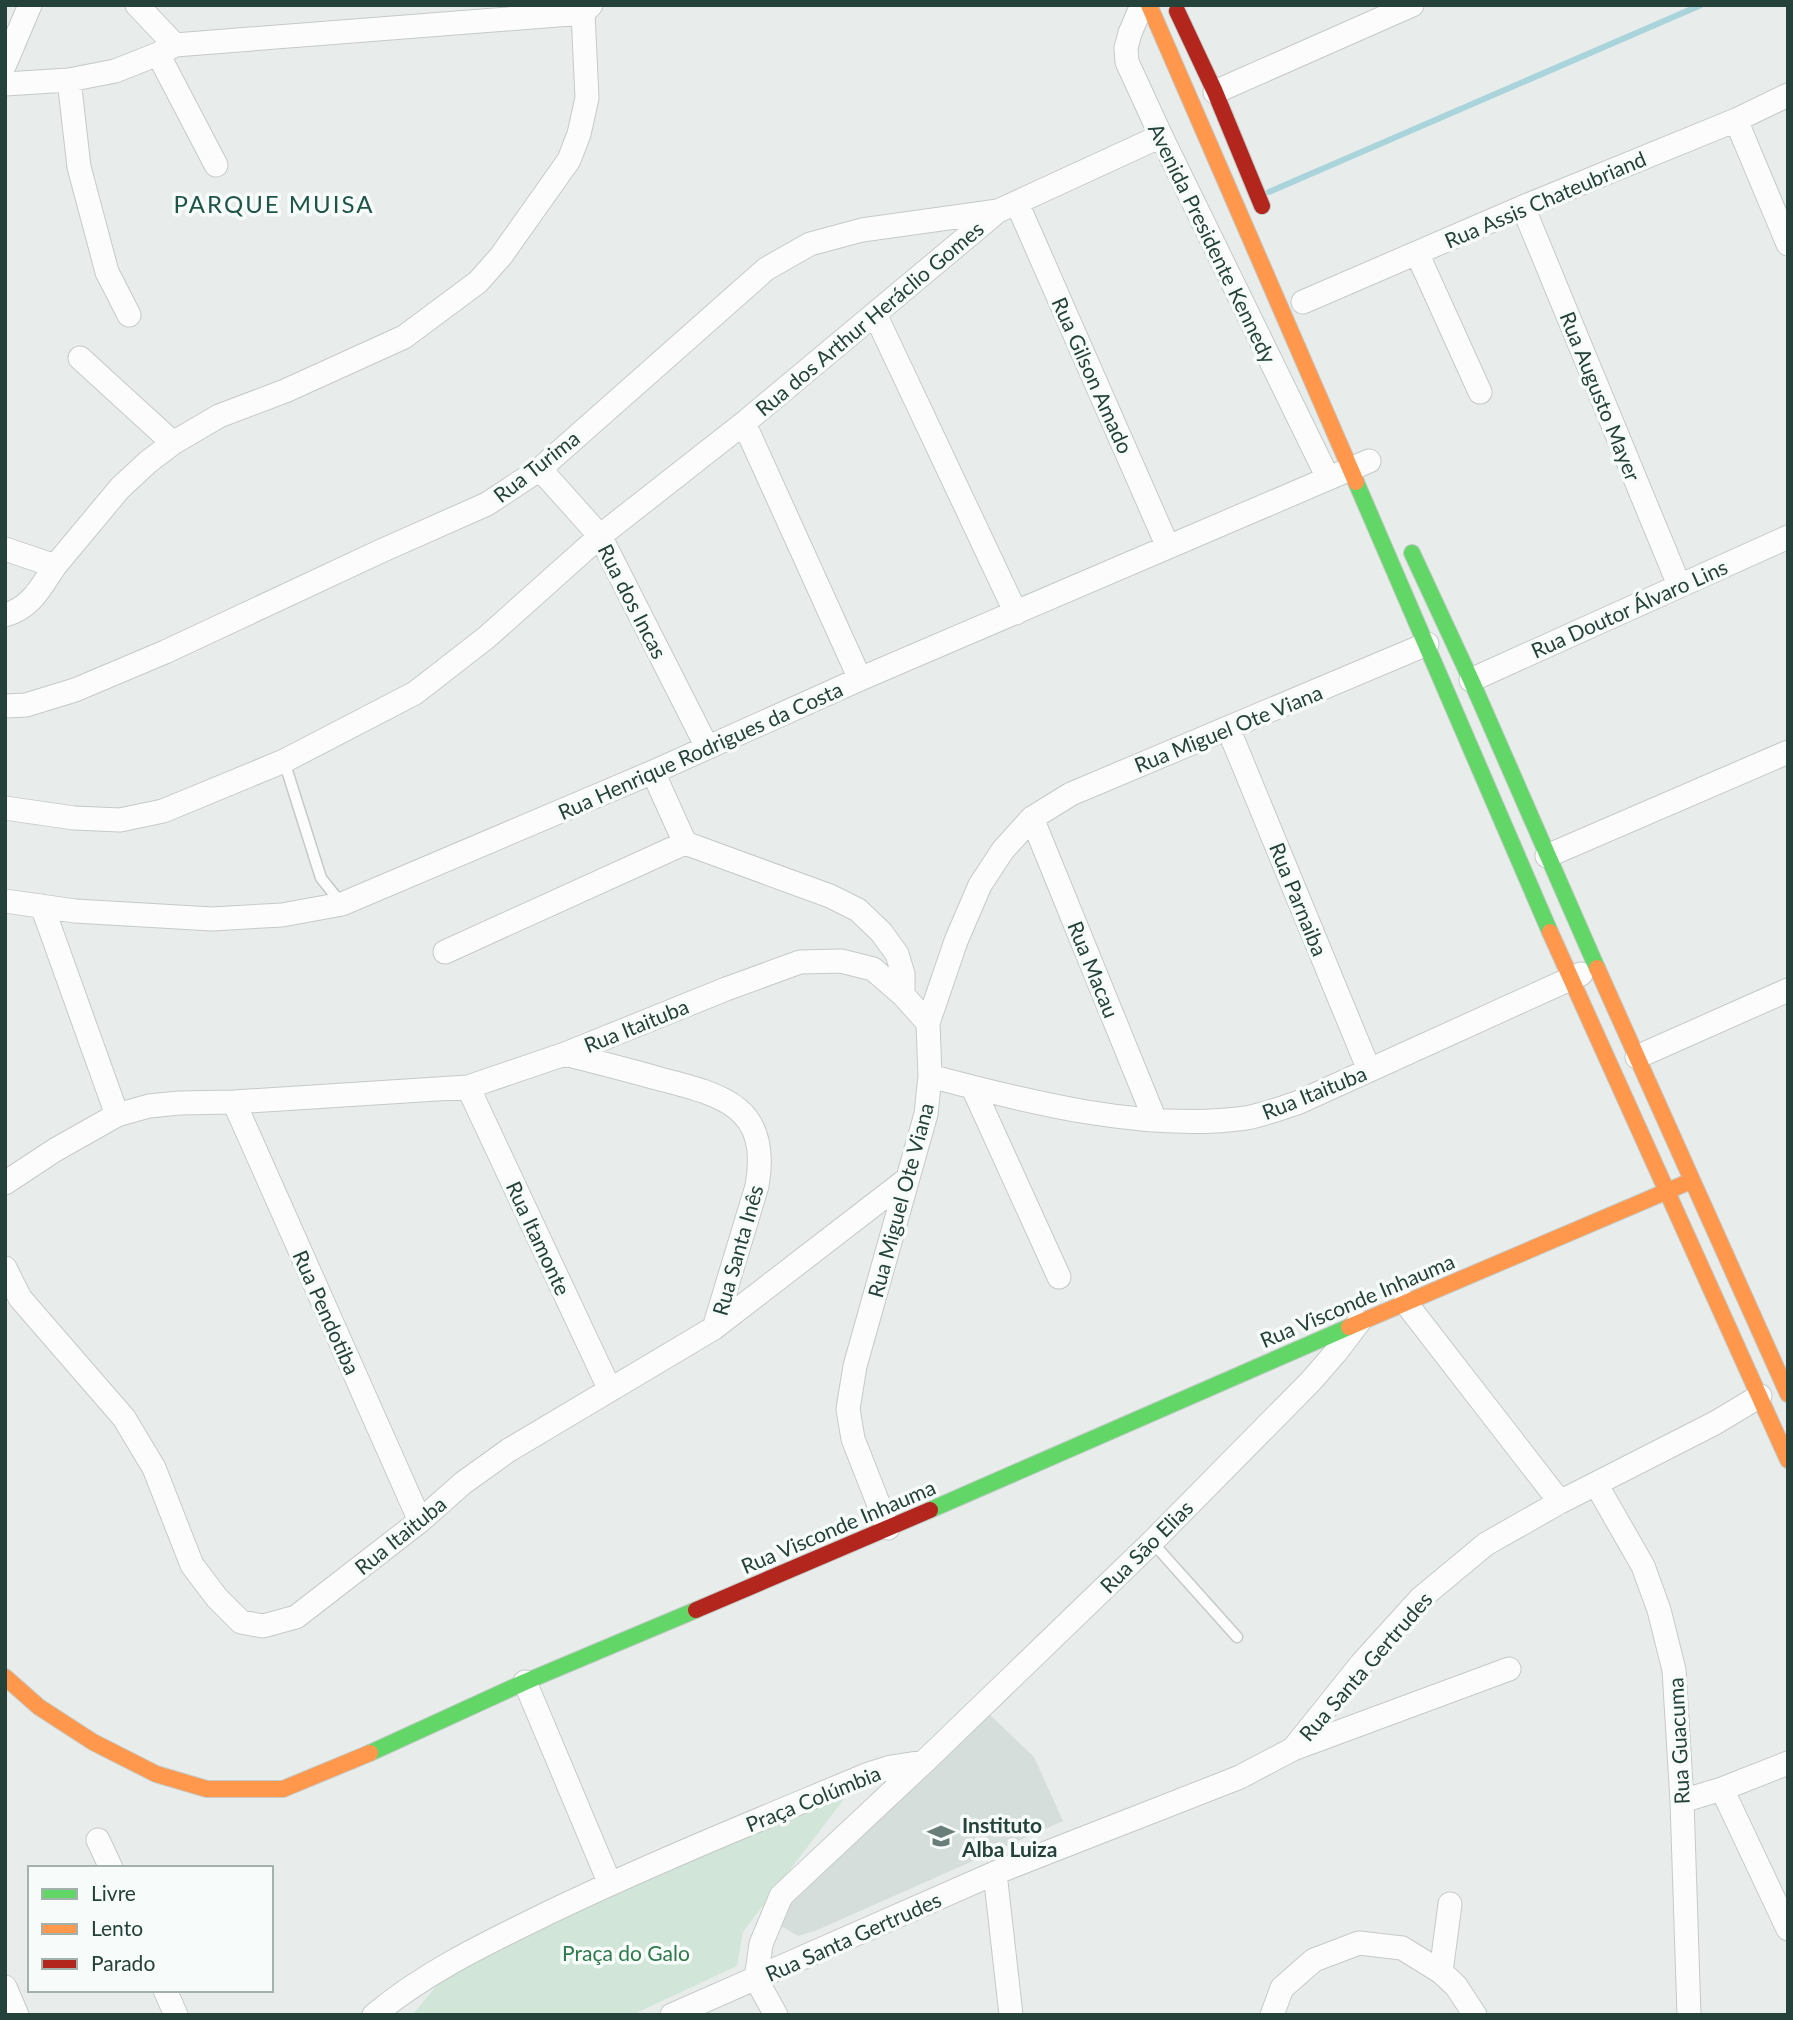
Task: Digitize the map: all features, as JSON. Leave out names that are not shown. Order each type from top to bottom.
[{"type":"main road","points":[[1149,5],[1365,463],[1427,644],[1571,979],[1788,1460]]},
{"type":"main road","points":[[1175,5],[1215,92],[1266,216]]},
{"type":"main road","points":[[1404,536],[1471,680],[1693,1180],[1782,1362],[1788,1394]]},
{"type":"main road","name":"Rua Visconde Inhauma","points":[[5,1677],[39,1707],[93,1742],[156,1774],[207,1789],[283,1789],[356,1760],[525,1682],[1693,1180]]},
{"type":"street","points":[[5,64],[30,5]]},
{"type":"street","points":[[137,5],[166,50],[216,165]]},
{"type":"street","name":"Avenida Presidente Kennedy","points":[[1142,5],[1126,48],[1127,62],[1328,478]]},
{"type":"street","points":[[1215,92],[1412,5]]},
{"type":"street","points":[[5,84],[69,80],[115,71],[166,50],[587,9],[587,98],[579,134],[569,160],[501,256],[478,282],[404,337],[285,391],[219,416],[173,443],[120,488],[55,566],[34,598],[20,611],[5,615]]},
{"type":"street","points":[[69,80],[79,167],[107,272],[129,315]]},
{"type":"street","name":"Rua Assis Chateubriand","points":[[1303,302],[1523,207],[1736,120],[1788,95]]},
{"type":"street","points":[[1736,120],[1788,244]]},
{"type":"street","name":"Rua dos Arthur Heráclio Gomes","points":[[5,808],[74,818],[120,820],[163,811],[284,761],[415,693],[487,637],[600,536],[744,423],[1007,207],[1161,136]]},
{"type":"street","name":"Rua Turima","points":[[5,706],[26,705],[75,690],[165,652],[487,504],[540,469],[766,269],[810,244],[862,230],[1007,207]]},
{"type":"street","name":"Rua Gilson Amado","points":[[1007,207],[1168,547]]},
{"type":"street","name":"Rua Augusto Mayer","points":[[1523,207],[1679,585]]},
{"type":"street","points":[[1417,253],[1480,392]]},
{"type":"street","points":[[875,314],[1016,613]]},
{"type":"street","points":[[80,358],[173,443]]},
{"type":"street","points":[[744,423],[860,679]]},
{"type":"street","name":"Rua Henrique Rodrigues da Costa","points":[[5,901],[75,911],[212,919],[282,915],[342,905],[1365,463]]},
{"type":"street","name":"Rua dos Incas","points":[[540,469],[600,536],[707,747]]},
{"type":"street","name":"Rua Doutor Álvaro Lins","points":[[1471,680],[1788,537]]},
{"type":"street","points":[[5,549],[55,566]]},
{"type":"street","name":"Rua Miguel Ote Viana","points":[[888,1528],[853,1439],[848,1409],[855,1366],[926,1114],[930,1076],[928,1023],[956,941],[980,886],[1003,850],[1032,818],[1072,794],[1427,644]]},
{"type":"street","name":"Rua Parnaiba","points":[[1228,728],[1369,1070]]},
{"type":"street","points":[[1547,856],[1788,752]]},
{"type":"street","points":[[653,772],[685,843]]},
{"type":"street","name":"Rua Macau","points":[[1032,818],[1155,1121]]},
{"type":"street","points":[[445,952],[685,843],[830,896],[858,911],[881,932],[897,954],[903,974],[903,995]]},
{"type":"street","points":[[42,906],[117,1115]]},
{"type":"street","name":"Rua Itaituba","points":[[5,1183],[55,1150],[117,1115],[149,1106],[468,1087],[565,1054],[800,962],[841,961],[873,969],[903,995],[928,1023]]},
{"type":"street","name":"Rua Itaituba","points":[[930,1076],[973,1088],[1080,1110],[1155,1121],[1206,1122],[1250,1117],[1297,1103],[1598,967]]},
{"type":"street","points":[[1637,1056],[1788,990]]},
{"type":"street","name":"Rua Santa Inês","points":[[565,1054],[705,1090],[727,1100],[746,1117],[758,1139],[761,1162],[757,1185],[714,1328]]},
{"type":"street","name":"Rua Itamonte","points":[[468,1087],[610,1390]]},
{"type":"street","points":[[973,1088],[1059,1277]]},
{"type":"street","name":"Rua Pendotiba","points":[[234,1102],[420,1521]]},
{"type":"street","name":"Rua Itaituba","points":[[5,1268],[20,1298],[124,1418],[155,1468],[192,1565],[217,1598],[241,1622],[263,1626],[296,1617],[420,1521],[463,1483],[509,1450],[714,1328],[906,1180]]},
{"type":"street","points":[[1405,1302],[1560,1502]]},
{"type":"street","name":"Rua Sāo Elias","points":[[924,1762],[1152,1542],[1311,1381],[1359,1322]]},
{"type":"street","name":"Rua Santa Gertrudes","points":[[757,1979],[995,1873],[1240,1777],[1293,1749],[1362,1663],[1421,1598],[1486,1544],[1560,1502],[1715,1423],[1760,1396]]},
{"type":"street","name":"Rua Guacuma","points":[[1596,1484],[1643,1566],[1659,1610],[1674,1670],[1682,1801],[1689,2015]]},
{"type":"street","points":[[1293,1749],[1509,1669]]},
{"type":"street","points":[[525,1682],[610,1884]]},
{"type":"street","name":"Praça Colúmbia","points":[[374,2015],[421,1979],[452,1961],[610,1884],[866,1775],[891,1767],[924,1762]]},
{"type":"street","name":"Praça Colúmbia","points":[[757,1979],[761,1944],[780,1896],[924,1762]]},
{"type":"street","points":[[1682,1801],[1722,1789],[1788,1763]]},
{"type":"street","points":[[1722,1789],[1788,1929]]},
{"type":"street","points":[[98,1840],[110,1866]]},
{"type":"street","points":[[995,1873],[1011,2015]]},
{"type":"street","points":[[1441,1972],[1450,1904]]},
{"type":"street","points":[[1272,2015],[1282,1988],[1314,1960],[1359,1943],[1402,1948],[1441,1972],[1456,1986],[1475,2015]]},
{"type":"street","points":[[672,2015],[757,1979],[776,2015]]},
{"type":"street","points":[[5,1987],[17,2015]]},
{"type":"street","points":[[166,1992],[176,2015]]},
{"type":"lane","points":[[284,761],[321,878],[342,905]]},
{"type":"lane","points":[[1152,1542],[1237,1636]]},
{"type":"shaded area","name":"Instituto Alba Luiza","points":[[988,1713],[1034,1757],[1063,1821],[815,1931],[798,1936],[781,1926],[781,1902]]},
{"type":"green space","name":"Praça do Galo","points":[[856,1783],[743,1932],[737,1966],[632,2015],[412,2015],[443,1978],[583,1907]]},
{"type":"waterway","points":[[1269,192],[1701,5]]},
{"type":"traffic: fast","points":[[1356,482],[1550,932]]},
{"type":"traffic: fast","points":[[1412,553],[1471,680],[1597,968]]},
{"type":"traffic: fast","points":[[930,1510],[1349,1327]]},
{"type":"traffic: fast","points":[[370,1753],[525,1682],[696,1610]]},
{"type":"traffic: slow","points":[[1149,5],[1356,482]]},
{"type":"traffic: slow","points":[[1550,932],[1788,1460]]},
{"type":"traffic: slow","points":[[1597,968],[1788,1394]]},
{"type":"traffic: slow","points":[[1349,1327],[1691,1181]]},
{"type":"traffic: slow","points":[[5,1677],[39,1707],[93,1742],[156,1774],[207,1789],[283,1789],[370,1753]]},
{"type":"traffic: jam","points":[[1177,11],[1215,92],[1262,206]]},
{"type":"traffic: jam","points":[[696,1610],[930,1510]]},
{"type":"place","name":"Instituto Alba Luiza","points":[[941,1836]]},
{"type":"district","name":"PARQUE MUISA","points":[[274,203]]}]
